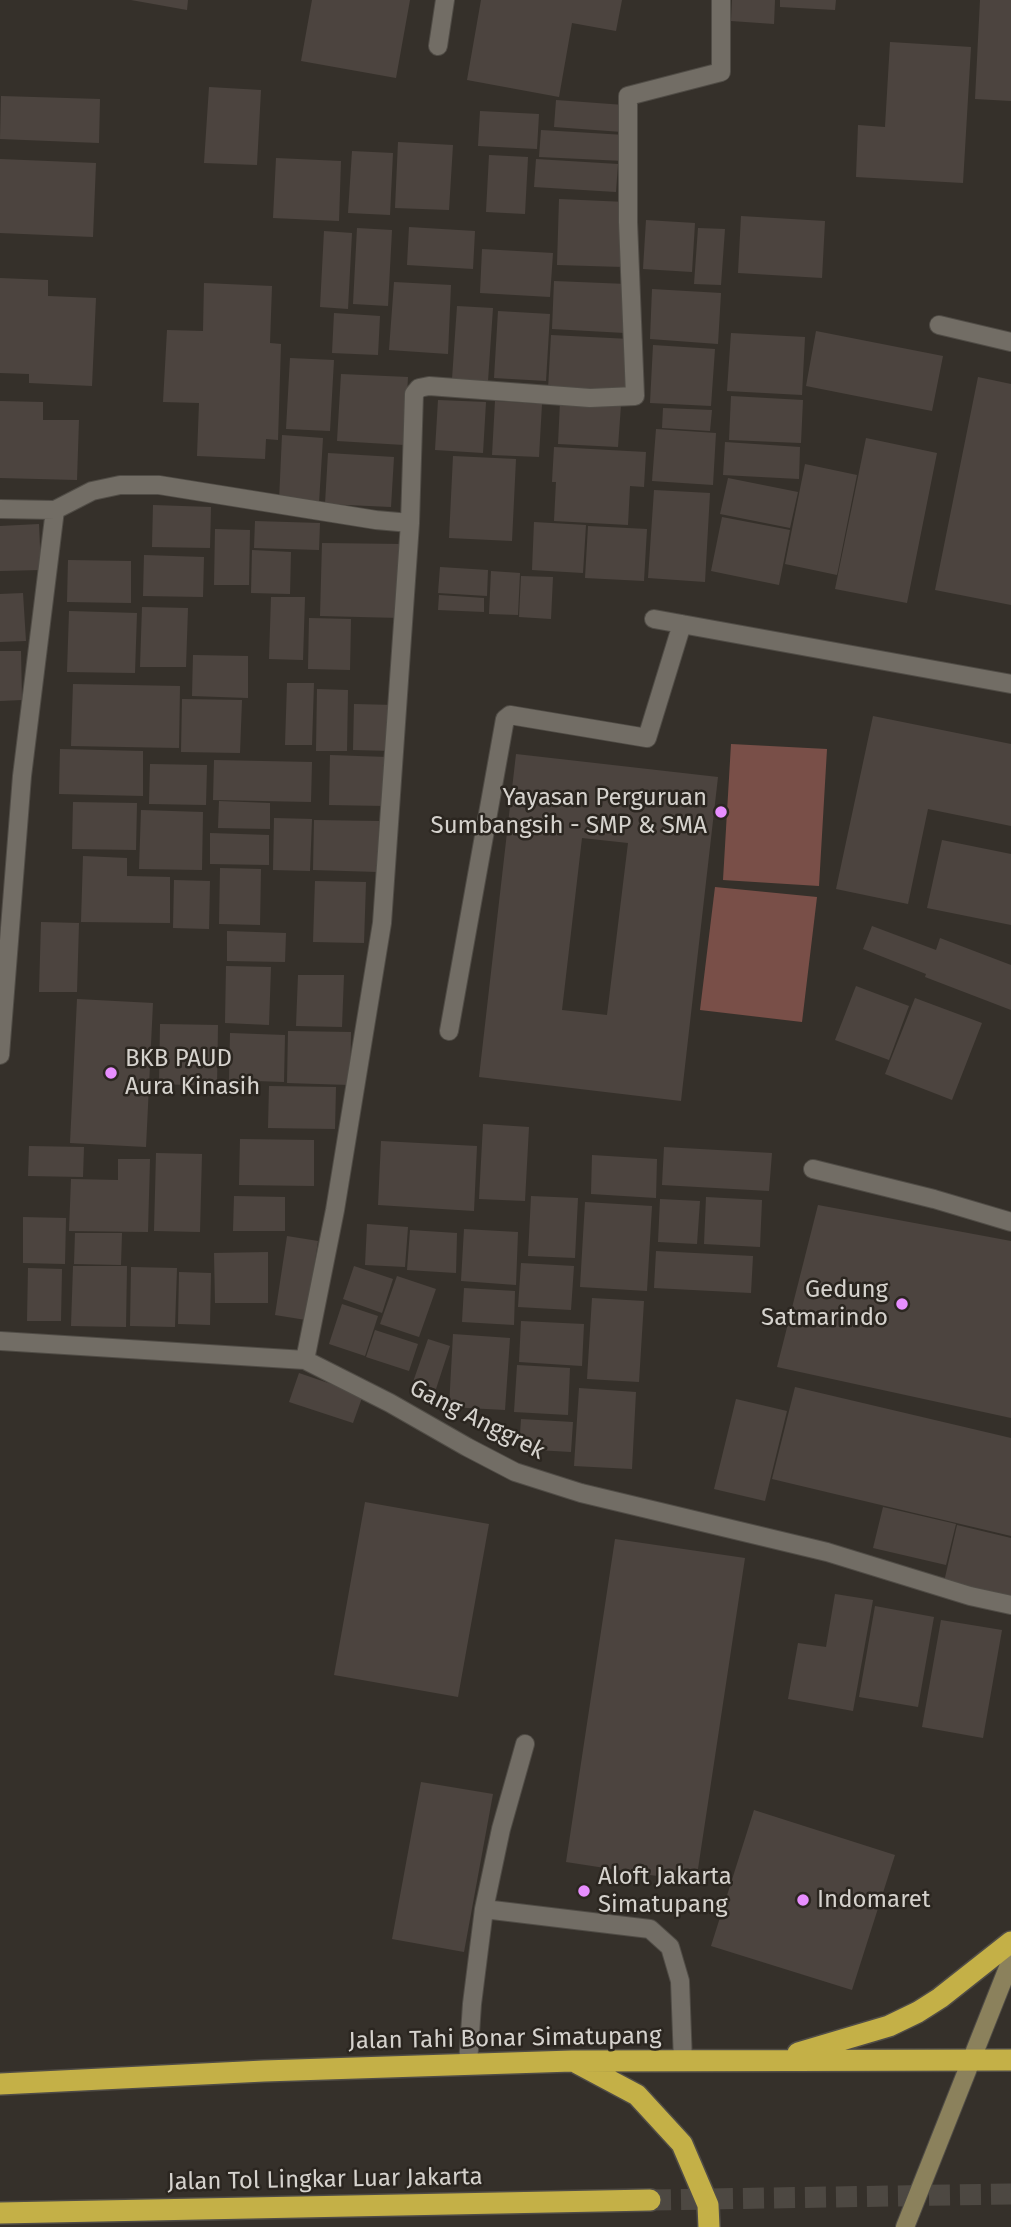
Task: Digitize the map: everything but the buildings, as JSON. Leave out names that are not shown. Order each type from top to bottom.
[{"type":"highway","points":[[772,2061],[889,2026],[940,1998],[1011,1942]]},
{"type":"highway","name":"Jalan Tahi Bonar Simatupang","points":[[0,2084],[572,2061],[1011,2060]]},
{"type":"highway","points":[[572,2061],[637,2095],[681,2144],[708,2205],[709,2227]]},
{"type":"highway","name":"Jalan Tol Lingkar Luar Jakarta","points":[[0,2213],[650,2200]]},
{"type":"street","points":[[438,46],[446,0]]},
{"type":"street","points":[[305,1360],[335,1210],[382,923],[410,523],[414,394],[419,388],[429,386],[590,398],[635,396],[628,222],[628,96],[721,72],[722,0]]},
{"type":"street","points":[[939,325],[1011,342]]},
{"type":"street","points":[[0,509],[55,510],[92,491],[120,485],[159,485],[410,523]]},
{"type":"street","points":[[0,1055],[22,776],[55,510]]},
{"type":"street","points":[[654,619],[1011,684]]},
{"type":"street","points":[[449,1031],[506,719],[510,715],[647,738],[682,624]]},
{"type":"street","points":[[813,1169],[934,1199],[1011,1222]]},
{"type":"street","name":"Gang Anggrek","points":[[0,1341],[305,1360],[515,1472],[582,1493],[827,1552],[970,1596],[1011,1605]]},
{"type":"street","points":[[468,2064],[472,2004],[484,1909],[501,1829],[525,1744]]},
{"type":"street","points":[[484,1909],[650,1929],[670,1947],[680,1981],[683,2062]]},
{"type":"street","points":[[905,2227],[1011,1960]]},
{"type":"shaded area","points":[[731,744],[827,749],[819,886],[723,880]]},
{"type":"shaded area","points":[[715,887],[817,897],[802,1022],[700,1010]]},
{"type":"tunnel","points":[[650,2200],[1011,2194]]},
{"type":"place","name":"Yayasan Perguruan Sumbangsih - SMP & SMA","points":[[721,812]]},
{"type":"place","name":"BKB PAUD Aura Kinasih","points":[[111,1073]]},
{"type":"place","name":"Gedung Satmarindo","points":[[902,1304]]},
{"type":"place","name":"Aloft Jakarta Simatupang","points":[[584,1891]]},
{"type":"place","name":"Indomaret","points":[[803,1900]]}]
